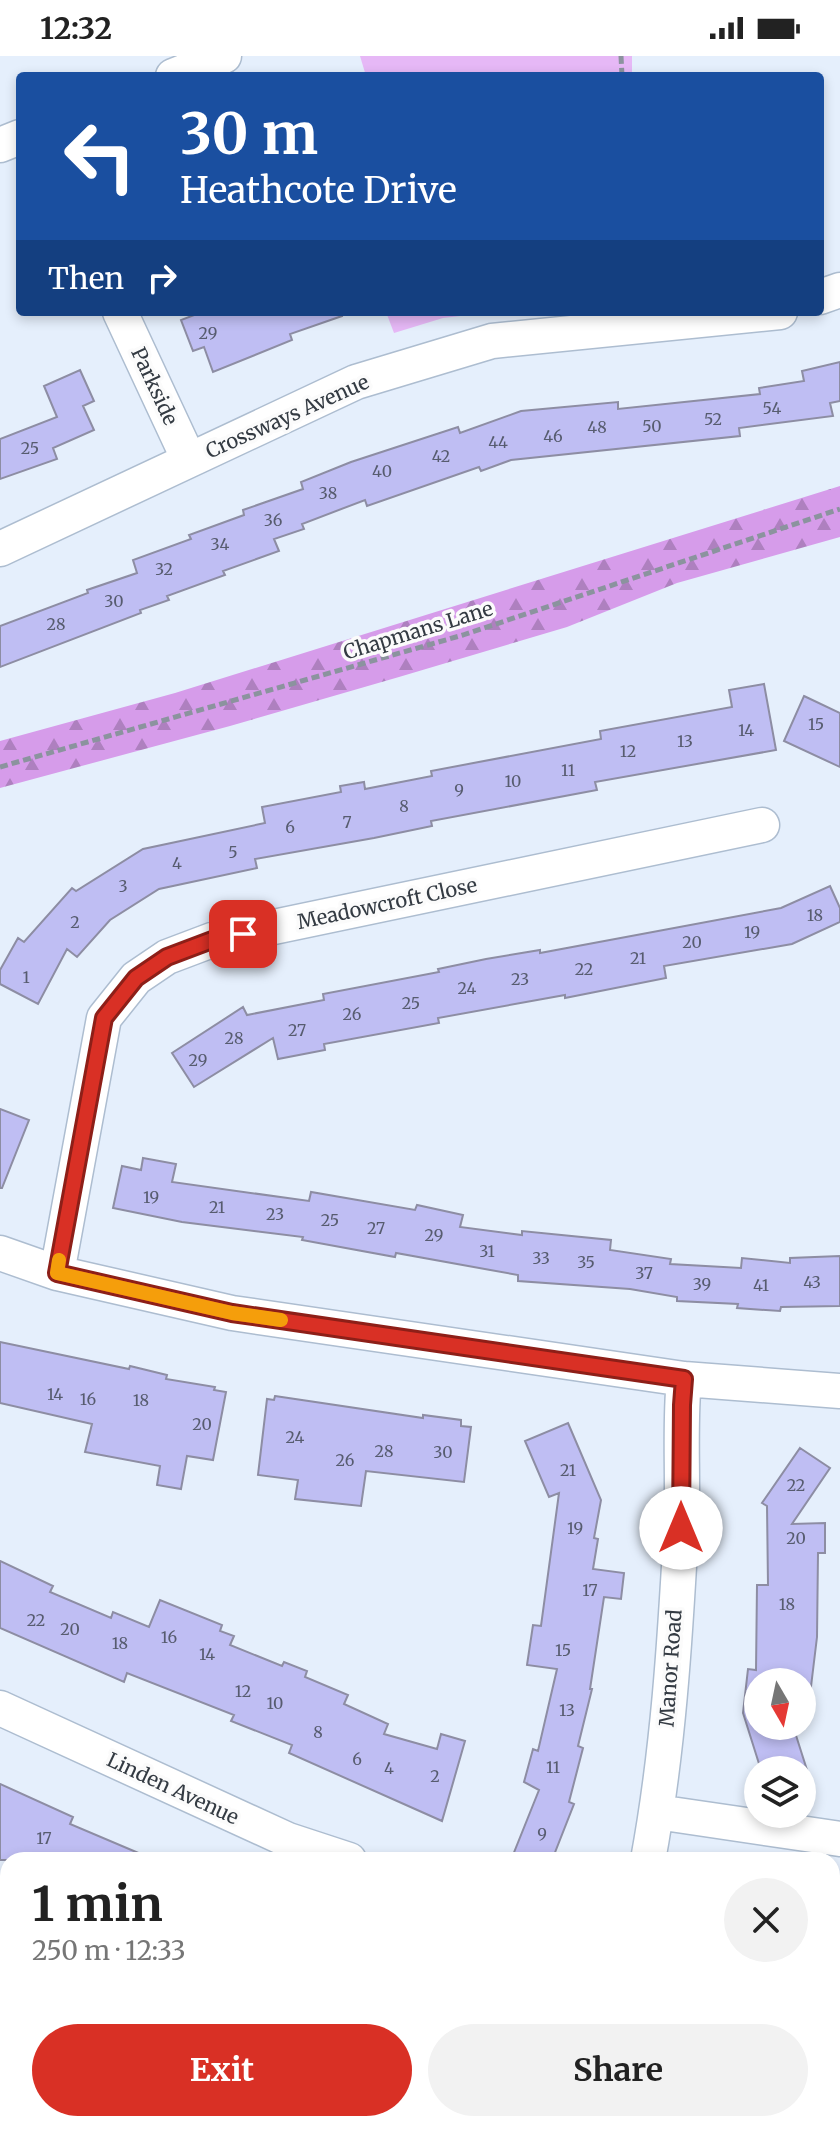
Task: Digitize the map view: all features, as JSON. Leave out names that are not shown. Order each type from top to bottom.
[{"type":"street","points":[[183,72],[224,56]]},
{"type":"street","name":"Parkside","points":[[122,316],[189,460]]},
{"type":"street","name":"Crossways Avenue","points":[[0,549],[356,382],[492,341],[740,316]]},
{"type":"street","name":"Meadowcroft Close","points":[[57,1273],[104,1018],[136,978],[167,957],[212,940],[762,825]]},
{"type":"street","points":[[0,1253],[57,1273],[232,1313],[684,1379],[840,1391]]},
{"type":"street","name":"Manor Road","points":[[650,1852],[657,1812],[681,1528],[684,1379]]},
{"type":"street","name":"Linden Avenue","points":[[0,1708],[288,1840],[325,1852]]},
{"type":"street","points":[[657,1812],[840,1839]]},
{"type":"path","name":"Chapmans Lane","points":[[0,767],[463,635],[840,509]]},
{"type":"shaded area","points":[[360,56],[632,56],[632,72],[365,72]]},
{"type":"shaded area","points":[[388,316],[460,316],[443,318],[394,333]]},
{"type":"green space","points":[[840,486],[840,537],[677,583],[567,627],[230,726],[0,788],[0,741],[175,693]]},
{"type":"building","points":[[192,316],[342,316],[290,334],[292,340],[213,372],[204,347],[193,351],[181,320]]},
{"type":"building","points":[[840,362],[840,401],[830,403],[833,416],[739,428],[740,436],[511,460],[481,471],[479,467],[367,506],[365,500],[302,524],[304,529],[274,539],[279,551],[167,596],[169,600],[140,610],[141,613],[0,667],[0,626],[137,573],[133,560],[244,515],[243,510],[303,489],[301,482],[351,462],[458,427],[460,433],[521,411],[618,402],[618,409],[760,394],[759,388],[804,381],[802,371]]},
{"type":"building","points":[[80,370],[94,401],[83,406],[94,430],[53,448],[57,459],[0,479],[0,439],[57,417],[44,386]]},
{"type":"building","points":[[764,684],[776,750],[595,782],[597,790],[431,821],[432,826],[374,838],[255,859],[257,868],[159,889],[110,920],[77,957],[67,949],[38,1004],[0,984],[0,970],[18,938],[24,942],[72,888],[76,891],[143,849],[265,823],[262,807],[341,792],[340,786],[364,782],[365,789],[432,776],[431,771],[601,739],[600,731],[732,707],[729,690]]},
{"type":"building","points":[[804,696],[840,713],[840,767],[784,741]]},
{"type":"building","points":[[830,886],[840,908],[840,922],[792,944],[664,966],[666,978],[438,1018],[439,1023],[324,1044],[325,1050],[278,1059],[273,1038],[194,1087],[172,1053],[243,1007],[247,1015],[324,1000],[323,994],[439,972],[438,969],[486,959],[540,950],[540,953],[781,908]]},
{"type":"building","points":[[0,1109],[29,1120],[2,1188],[0,1188]]},
{"type":"building","points":[[143,1158],[176,1164],[172,1182],[309,1201],[311,1192],[415,1210],[417,1205],[463,1215],[460,1227],[522,1235],[522,1231],[611,1240],[610,1250],[671,1259],[670,1264],[741,1268],[742,1258],[790,1263],[790,1258],[840,1256],[840,1306],[781,1307],[780,1311],[737,1308],[738,1304],[677,1301],[677,1297],[630,1289],[518,1281],[518,1275],[396,1253],[395,1257],[302,1240],[303,1237],[182,1222],[113,1208],[122,1166],[141,1170]]},
{"type":"building","points":[[0,1342],[129,1369],[130,1366],[167,1375],[166,1379],[215,1387],[214,1390],[226,1392],[213,1460],[187,1456],[181,1489],[157,1485],[160,1466],[85,1452],[92,1424],[0,1403]]},
{"type":"building","points":[[275,1396],[423,1418],[423,1415],[461,1420],[461,1426],[471,1427],[464,1482],[366,1471],[361,1506],[295,1499],[298,1480],[258,1475],[267,1399],[274,1400]]},
{"type":"building","points":[[568,1423],[601,1500],[594,1538],[598,1539],[593,1569],[624,1573],[621,1599],[604,1597],[592,1689],[578,1746],[583,1748],[569,1802],[574,1804],[555,1852],[514,1852],[539,1790],[524,1782],[533,1749],[538,1751],[557,1669],[527,1665],[533,1625],[541,1626],[559,1493],[549,1497],[525,1441]]},
{"type":"building","points":[[800,1448],[830,1468],[792,1524],[825,1523],[825,1553],[818,1553],[817,1637],[813,1668],[756,1668],[757,1585],[768,1585],[767,1506],[762,1503]]},
{"type":"building","points":[[0,1561],[53,1586],[50,1592],[111,1618],[113,1612],[149,1627],[160,1600],[222,1625],[220,1631],[234,1636],[230,1645],[282,1666],[284,1662],[307,1671],[305,1677],[348,1695],[344,1704],[388,1724],[384,1734],[437,1749],[441,1734],[465,1741],[442,1821],[289,1753],[292,1745],[231,1721],[234,1715],[127,1673],[124,1682],[0,1628]]},
{"type":"building","points":[[752,1740],[797,1740],[803,1756],[757,1756]]},
{"type":"building","points":[[0,1784],[73,1817],[70,1824],[136,1852],[0,1852]]},
{"type":"slow traffic","points":[[59,1260],[57,1273],[232,1313],[281,1320]]},
{"type":"route","points":[[243,934],[212,940],[167,957],[136,978],[104,1018],[57,1273],[232,1313],[684,1379],[681,1528]]}]
